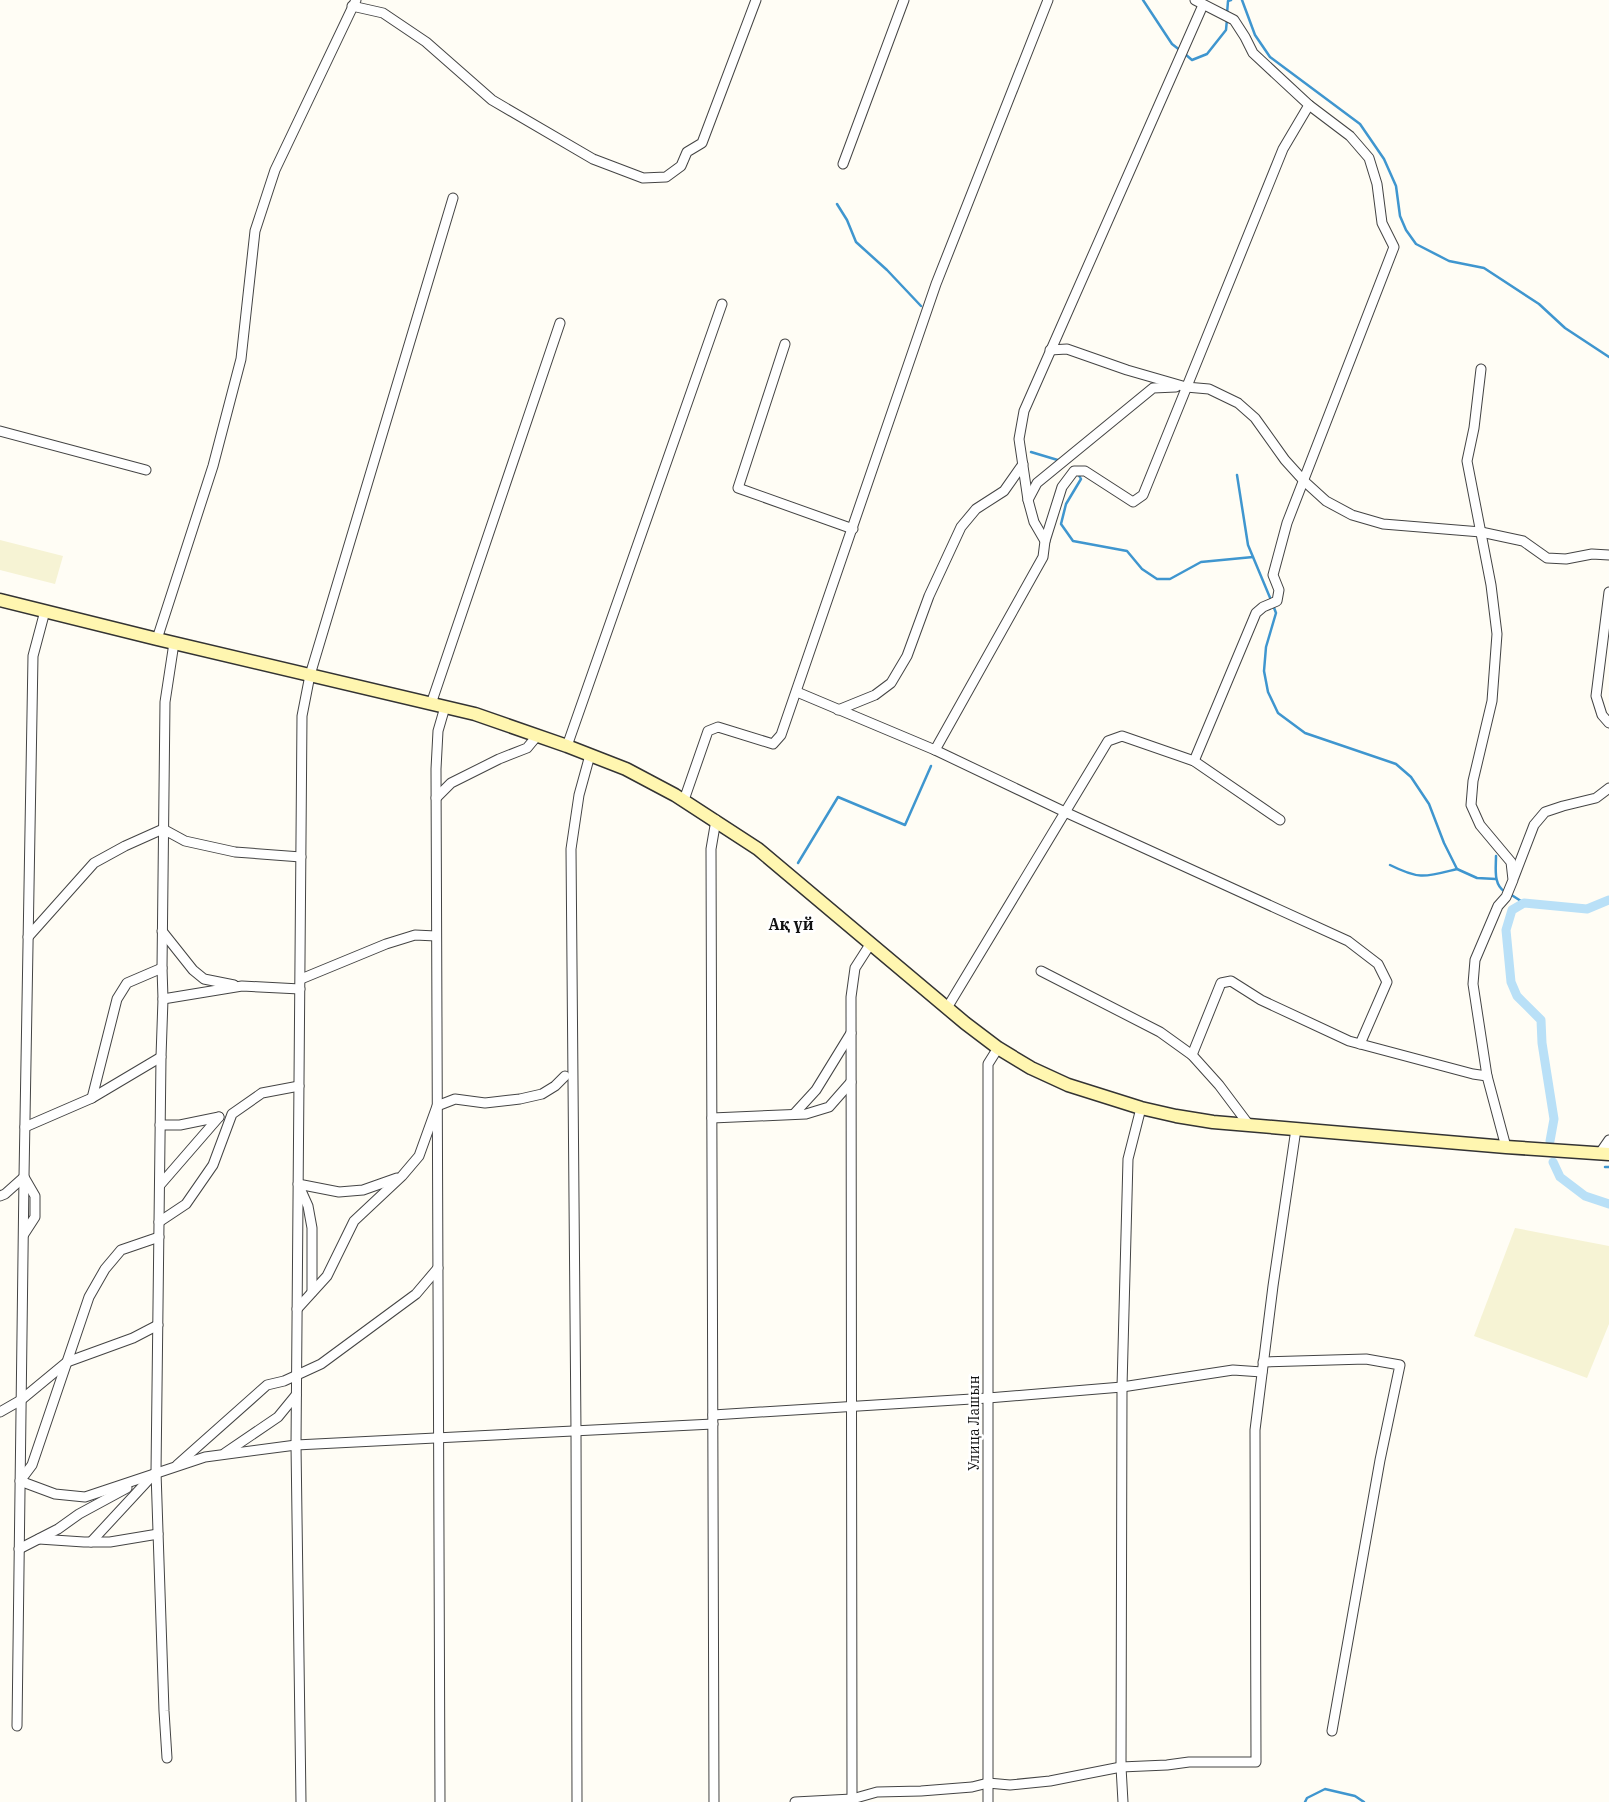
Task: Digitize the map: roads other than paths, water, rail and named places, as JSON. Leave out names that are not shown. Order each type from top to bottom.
[{"type":"main road","points":[[0,600],[475,714],[567,746],[626,770],[684,800],[758,849],[947,1008],[998,1048],[1031,1068],[1068,1085],[1140,1108],[1213,1122],[1605,1154]]},
{"type":"street","points":[[157,639],[213,466],[241,359],[255,231],[276,170],[354,3],[383,14],[426,42],[492,100],[593,159],[643,178],[666,177],[681,166],[687,152],[702,143],[756,0]]},
{"type":"street","points":[[843,164],[904,0]]},
{"type":"street","points":[[684,800],[708,731],[718,727],[773,744],[782,735],[936,284],[1048,0]]},
{"type":"street","points":[[1046,541],[1034,522],[1028,500],[1019,439],[1024,411],[1199,2],[1234,20],[1253,53],[1309,105],[1350,136],[1369,158],[1377,184],[1382,222],[1394,247],[1287,523],[1273,575],[1279,590],[1278,601],[1263,607],[1256,613],[1194,761]]},
{"type":"street","points":[[935,750],[1043,557],[1062,486],[1074,471],[1085,471],[1133,502],[1143,495],[1282,149],[1309,105]]},
{"type":"street","points":[[301,1802],[296,1395],[302,716],[310,675],[453,198]]},
{"type":"street","points":[[567,746],[722,304]]},
{"type":"street","points":[[431,704],[560,323]]},
{"type":"street","points":[[785,344],[738,488],[853,529]]},
{"type":"street","points":[[1050,350],[1068,349],[1127,370],[1186,387],[1209,390],[1238,403],[1256,418],[1285,460],[1304,481],[1326,501],[1352,515],[1383,524],[1481,532],[1523,541],[1547,558],[1566,559],[1592,554],[1609,555]]},
{"type":"street","points":[[1481,369],[1474,428],[1467,461],[1491,585],[1497,634],[1492,701],[1473,781],[1471,805],[1480,824],[1511,862],[1513,880]]},
{"type":"street","points":[[1028,500],[1037,483],[1152,388],[1186,387]]},
{"type":"street","points":[[0,431],[146,470]]},
{"type":"street","points":[[838,710],[875,695],[891,683],[907,656],[929,596],[961,528],[976,509],[1004,491],[1023,464]]},
{"type":"street","points":[[1609,592],[1596,696],[1602,715],[1609,723]]},
{"type":"street","points":[[17,1726],[33,656],[45,611]]},
{"type":"street","points":[[167,1758],[156,1472],[165,702],[174,643]]},
{"type":"street","points":[[797,692],[935,750],[1065,812],[1348,941],[1378,964],[1386,982],[1360,1044]]},
{"type":"street","points":[[440,1802],[436,798],[438,731],[445,707]]},
{"type":"street","points":[[436,798],[451,782],[527,748],[537,736]]},
{"type":"street","points":[[947,1008],[1108,741],[1122,736],[1194,761],[1280,820]]},
{"type":"street","points":[[577,1802],[571,849],[580,795],[590,755]]},
{"type":"street","points":[[1506,1147],[1487,1076],[1472,984],[1475,960],[1498,906],[1506,897],[1534,825],[1544,812],[1596,798],[1609,788]]},
{"type":"street","points":[[714,1802],[711,849],[716,820]]},
{"type":"street","points":[[163,829],[185,841],[235,852],[301,857]]},
{"type":"street","points":[[28,937],[94,863],[125,846],[163,829]]},
{"type":"street","points":[[162,931],[186,962],[204,979],[242,986]]},
{"type":"street","points":[[163,999],[242,986],[301,984],[386,944],[415,935],[436,936]]},
{"type":"street","points":[[852,1801],[851,997],[855,968],[871,944]]},
{"type":"street","points":[[92,1098],[117,999],[127,983],[162,968]]},
{"type":"street","points":[[1041,972],[1160,1032],[1192,1055],[1219,1085],[1249,1125]]},
{"type":"street","points":[[1192,1055],[1220,983],[1231,981],[1261,1000],[1349,1041],[1473,1074],[1487,1076]]},
{"type":"street","points":[[794,1114],[816,1090],[851,1033]]},
{"type":"street","name":"Улица Лашын","points":[[988,1802],[988,1064],[998,1048]]},
{"type":"street","points":[[25,1127],[92,1098],[161,1057]]},
{"type":"street","points":[[297,1309],[327,1276],[354,1221],[402,1176],[419,1156],[437,1106],[455,1099],[485,1104],[542,1094],[555,1086],[565,1076]]},
{"type":"street","points":[[712,1118],[806,1114],[829,1107],[851,1082]]},
{"type":"street","points":[[160,1125],[180,1125],[232,1114],[262,1093],[299,1086]]},
{"type":"street","points":[[1123,1802],[1121,1767],[1122,1387],[1128,1159],[1140,1108]]},
{"type":"street","points":[[159,1222],[186,1204],[213,1165],[232,1114]]},
{"type":"street","points":[[160,1185],[219,1117]]},
{"type":"street","points":[[796,1802],[852,1801],[877,1792],[921,1791],[988,1784],[1050,1781],[1121,1767],[1189,1762],[1256,1762],[1255,1430],[1296,1129]]},
{"type":"street","points":[[1605,1154],[1609,1140]]},
{"type":"street","points":[[419,1156],[437,1146]]},
{"type":"street","points":[[298,1184],[339,1192],[364,1190],[402,1176]]},
{"type":"street","points":[[0,1202],[3,1195],[24,1177]]},
{"type":"street","points":[[298,1184],[308,1206],[312,1228],[312,1292]]},
{"type":"street","points":[[20,1481],[32,1465],[89,1297],[105,1269],[121,1250],[159,1237]]},
{"type":"street","points":[[175,1466],[267,1385],[322,1364],[416,1294],[438,1268]]},
{"type":"street","points":[[0,1412],[21,1400],[67,1362],[133,1338],[158,1325]]},
{"type":"street","points":[[1263,1362],[1366,1360],[1400,1365],[1380,1460],[1332,1731]]},
{"type":"street","points":[[20,1481],[55,1494],[85,1497],[205,1457],[296,1445],[576,1430],[852,1406],[988,1398],[1122,1387],[1233,1370],[1262,1372]]},
{"type":"street","points":[[223,1455],[278,1417],[296,1395]]},
{"type":"street","points":[[19,1549],[37,1538],[58,1529],[79,1514],[156,1472]]},
{"type":"street","points":[[91,1542],[156,1472]]},
{"type":"street","points":[[37,1538],[110,1542],[158,1534]]},
{"type":"waterway","points":[[1143,0],[1172,44],[1181,51]]},
{"type":"waterway","points":[[1227,14],[1228,1],[1231,0]]},
{"type":"waterway","points":[[1242,0],[1255,35],[1270,57],[1360,124],[1384,159],[1396,186],[1400,216],[1406,230],[1416,244],[1449,261],[1484,268],[1539,304],[1565,328],[1609,357]]},
{"type":"waterway","points":[[1185,54],[1192,60],[1207,54],[1226,30],[1227,19]]},
{"type":"waterway","points":[[837,204],[847,220],[856,242],[887,270],[921,306]]},
{"type":"waterway","points":[[1031,452],[1061,461]]},
{"type":"waterway","points":[[1077,472],[1081,479],[1066,504],[1061,524],[1073,541],[1127,551],[1142,569],[1157,579],[1170,579],[1201,562],[1253,557]]},
{"type":"waterway","points":[[1237,475],[1248,545],[1271,600]]},
{"type":"waterway","points":[[1273,605],[1276,613],[1266,647],[1264,671],[1268,692],[1278,713],[1305,733],[1396,764],[1411,777],[1429,804],[1444,843],[1457,869],[1477,878],[1496,879]]},
{"type":"waterway","points":[[798,863],[838,797],[905,825],[931,766]]},
{"type":"waterway","points":[[1496,856],[1497,881],[1505,892]]},
{"type":"waterway","points":[[1390,865],[1409,873],[1423,876],[1457,869]]},
{"type":"waterway","points":[[1510,894],[1524,903]]},
{"type":"waterway","points":[[1550,1141],[1554,1119],[1542,1043],[1541,1020],[1517,996],[1511,982],[1506,930],[1512,910],[1524,903],[1587,909],[1609,900]]},
{"type":"waterway","points":[[1553,1162],[1560,1177],[1585,1196],[1609,1204]]},
{"type":"waterway","points":[[1305,1802],[1307,1798],[1325,1789],[1355,1796],[1364,1802]]},
{"type":"district","name":"Ақ үй","points":[[791,924]]}]
